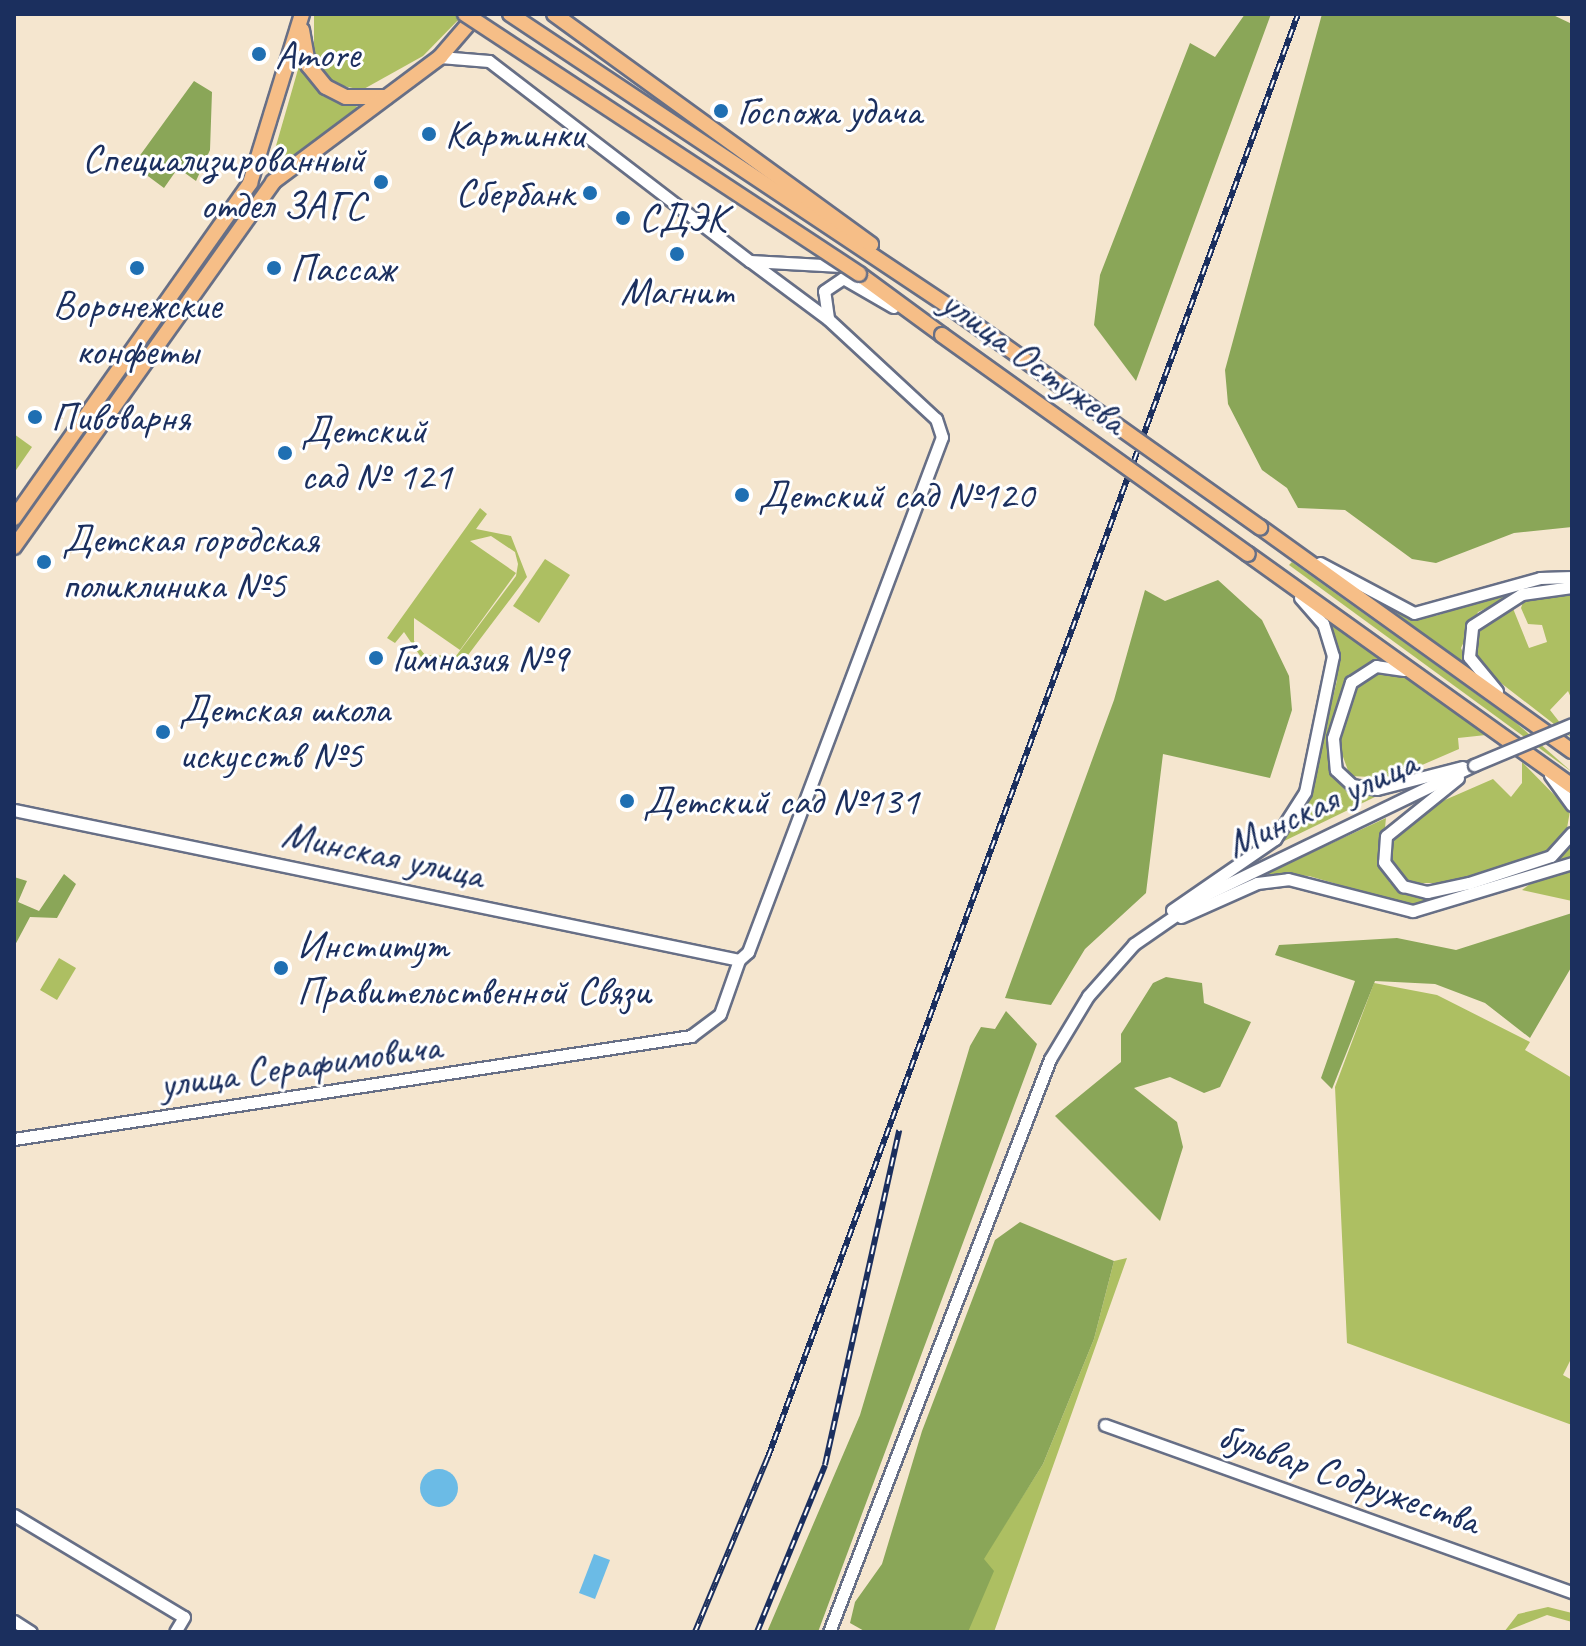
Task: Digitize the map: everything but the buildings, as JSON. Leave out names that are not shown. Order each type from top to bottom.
[{"type":"main road","points":[[303,14],[305,57],[318,80],[346,97],[387,96]]},
{"type":"main road","points":[[14,518],[250,183],[303,14]]},
{"type":"main road","points":[[465,14],[859,274]]},
{"type":"main road","points":[[14,547],[257,202],[440,57],[477,14]]},
{"type":"main road","points":[[510,14],[957,312]]},
{"type":"main road","name":"улица Остужева","points":[[554,14],[957,312],[1572,751]]},
{"type":"main road","name":"улица Остужева","points":[[859,274],[1572,786]]},
{"type":"street","name":"улица Остужева","points":[[440,57],[489,61],[750,261],[788,268],[833,263],[859,274]]},
{"type":"street","points":[[739,960],[751,945],[942,444],[936,419],[828,319],[750,261]]},
{"type":"street","points":[[828,319],[824,291],[843,278],[942,335]]},
{"type":"street","points":[[1260,527],[1414,613],[1540,578],[1572,577]]},
{"type":"street","points":[[1145,935],[1208,880],[1275,839],[1299,805],[1319,747],[1333,685],[1331,642],[1318,615],[1248,554]]},
{"type":"street","points":[[1524,717],[1474,666],[1468,635],[1499,604],[1572,587]]},
{"type":"street","points":[[1474,765],[1387,787],[1352,785],[1332,756],[1343,697],[1362,672],[1389,665],[1488,724]]},
{"type":"street","name":"Минская улица","points":[[829,1632],[1050,1059],[1113,964],[1145,935],[1239,876],[1474,765],[1572,724]]},
{"type":"street","points":[[1540,762],[1572,805]]},
{"type":"street","points":[[1474,765],[1390,828],[1383,856],[1403,886],[1427,892],[1469,883],[1551,856],[1572,833]]},
{"type":"street","name":"Минская улица","points":[[14,810],[739,960]]},
{"type":"street","points":[[1145,935],[1269,881],[1312,881],[1403,912],[1572,864]]},
{"type":"street","name":"улица Серафимовича","points":[[14,1139],[691,1036],[720,1014],[739,960]]},
{"type":"street","name":"бульвар Содружества","points":[[1105,1425],[1572,1592]]},
{"type":"street","points":[[14,1515],[184,1617],[175,1632]]},
{"type":"street","points":[[835,1614],[841,1632]]},
{"type":"street","points":[[14,1621],[31,1632]]},
{"type":"green space","points":[[314,14],[464,14],[423,56],[362,90],[334,84],[314,60]]},
{"type":"green space","points":[[1245,14],[1271,14],[1136,381],[1094,325],[1100,275],[1190,43],[1215,57]]},
{"type":"green space","points":[[1322,14],[1551,14],[1572,24],[1572,527],[1514,533],[1436,563],[1412,559],[1345,510],[1298,508],[1287,488],[1262,470],[1228,404],[1225,370]]},
{"type":"green space","points":[[299,66],[323,96],[362,108],[267,177]]},
{"type":"green space","points":[[194,81],[212,92],[210,150],[196,181],[178,168],[164,188],[133,165]]},
{"type":"green space","points":[[14,434],[32,447],[14,473]]},
{"type":"green space","points":[[480,508],[487,514],[476,529],[511,536],[527,577],[465,659],[427,666],[404,632],[395,643],[387,638]],"holes":[[[491,536],[515,552],[518,564],[516,576],[456,656],[425,655],[414,641],[414,618],[460,650],[516,573],[470,541]]]},
{"type":"green space","points":[[545,559],[570,575],[539,623],[513,606]]},
{"type":"green space","points":[[1292,562],[1514,721],[1572,772],[1289,565]]},
{"type":"green space","points":[[1218,580],[1262,620],[1289,676],[1292,710],[1270,778],[1163,754],[1146,893],[1085,949],[1051,1005],[1005,998],[1114,700],[1145,590],[1165,601]]},
{"type":"green space","points":[[1544,582],[1478,612],[1461,648],[1471,670],[1388,609],[1435,616]]},
{"type":"green space","points":[[1550,592],[1572,592],[1572,700],[1568,691],[1550,710],[1572,738],[1488,673],[1473,651],[1476,628],[1512,606],[1529,648],[1547,642],[1542,625],[1528,624],[1521,608],[1524,599]]},
{"type":"green space","points":[[1321,611],[1388,660],[1348,678],[1328,754],[1355,791],[1377,796],[1278,844],[1311,789],[1337,680],[1333,633]]},
{"type":"green space","points":[[1376,670],[1402,673],[1486,735],[1458,738],[1459,749],[1392,778],[1350,776],[1338,743],[1346,708],[1354,686]]},
{"type":"green space","points":[[1522,762],[1570,811],[1566,834],[1551,851],[1453,883],[1405,883],[1388,862],[1390,836],[1415,813],[1493,779],[1511,797],[1522,783]]},
{"type":"green space","points":[[1386,818],[1381,866],[1390,883],[1413,897],[1442,896],[1544,865],[1572,843],[1572,859],[1413,906],[1309,876],[1265,874]]},
{"type":"green space","points":[[1572,868],[1572,901],[1522,890],[1534,881]]},
{"type":"green space","points":[[64,874],[76,884],[57,918],[30,917],[14,947],[14,877],[27,881],[18,902],[39,911]]},
{"type":"green space","points":[[1572,913],[1572,966],[1530,1038],[1485,1003],[1435,984],[1375,981],[1332,1089],[1321,1078],[1355,981],[1275,955],[1279,945],[1397,938],[1456,950]]},
{"type":"green space","points":[[59,958],[76,968],[57,1000],[40,990]]},
{"type":"green space","points":[[1166,977],[1202,983],[1204,1003],[1251,1022],[1220,1087],[1204,1093],[1170,1077],[1134,1088],[1177,1122],[1183,1147],[1160,1221],[1055,1116],[1121,1062],[1121,1034],[1153,983]]},
{"type":"green space","points":[[1374,983],[1437,995],[1530,1042],[1525,1050],[1572,1078],[1572,1357],[1563,1375],[1572,1380],[1572,1425],[1347,1343],[1335,1087]]},
{"type":"green space","points":[[1006,1011],[1037,1044],[818,1632],[767,1632],[860,1415],[970,1046],[981,1027],[995,1029]]},
{"type":"green space","points":[[1020,1222],[1114,1261],[1094,1339],[1043,1464],[984,1559],[994,1571],[968,1632],[866,1632],[850,1623],[855,1602],[882,1564],[922,1431],[995,1240]]},
{"type":"green space","points":[[1127,1258],[994,1632],[968,1632],[983,1559],[1043,1464],[1094,1339],[1114,1261]]},
{"type":"green space","points":[[1548,1607],[1572,1613],[1572,1622],[1547,1615],[1504,1632],[1518,1614]]},
{"type":"water","points":[[439,1469],[453,1474],[458,1488],[453,1502],[439,1507],[425,1502],[420,1488],[425,1474]]},
{"type":"water","points":[[594,1554],[610,1560],[595,1599],[579,1593]]},
{"type":"railway","points":[[695,1632],[768,1457],[1298,14]]},
{"type":"railway","points":[[757,1632],[825,1465],[899,1130]]},
{"type":"place","name":"Amore","points":[[259,54]]},
{"type":"place","name":"Госпожа удача","points":[[721,111]]},
{"type":"place","name":"Картинки","points":[[429,134]]},
{"type":"place","name":"Специализированный отдел ЗАГС","points":[[381,182]]},
{"type":"place","name":"Сбербанк","points":[[590,193]]},
{"type":"place","name":"СДЭК","points":[[623,218]]},
{"type":"place","name":"Магнит","points":[[677,254]]},
{"type":"place","name":"Воронежские конфеты","points":[[137,268]]},
{"type":"place","name":"Пассаж","points":[[274,268]]},
{"type":"place","name":"Пивоварня","points":[[35,417]]},
{"type":"place","name":"Детский сад № 121","points":[[285,453]]},
{"type":"place","name":"Детский сад №120","points":[[742,495]]},
{"type":"place","name":"Детская городская поликлиника №5","points":[[44,562]]},
{"type":"place","name":"Гимназия №9","points":[[376,658]]},
{"type":"place","name":"Детская школа искусств №5","points":[[163,732]]},
{"type":"place","name":"Детский сад №131","points":[[627,801]]},
{"type":"place","name":"Институт Правительственной Связи","points":[[281,968]]}]
